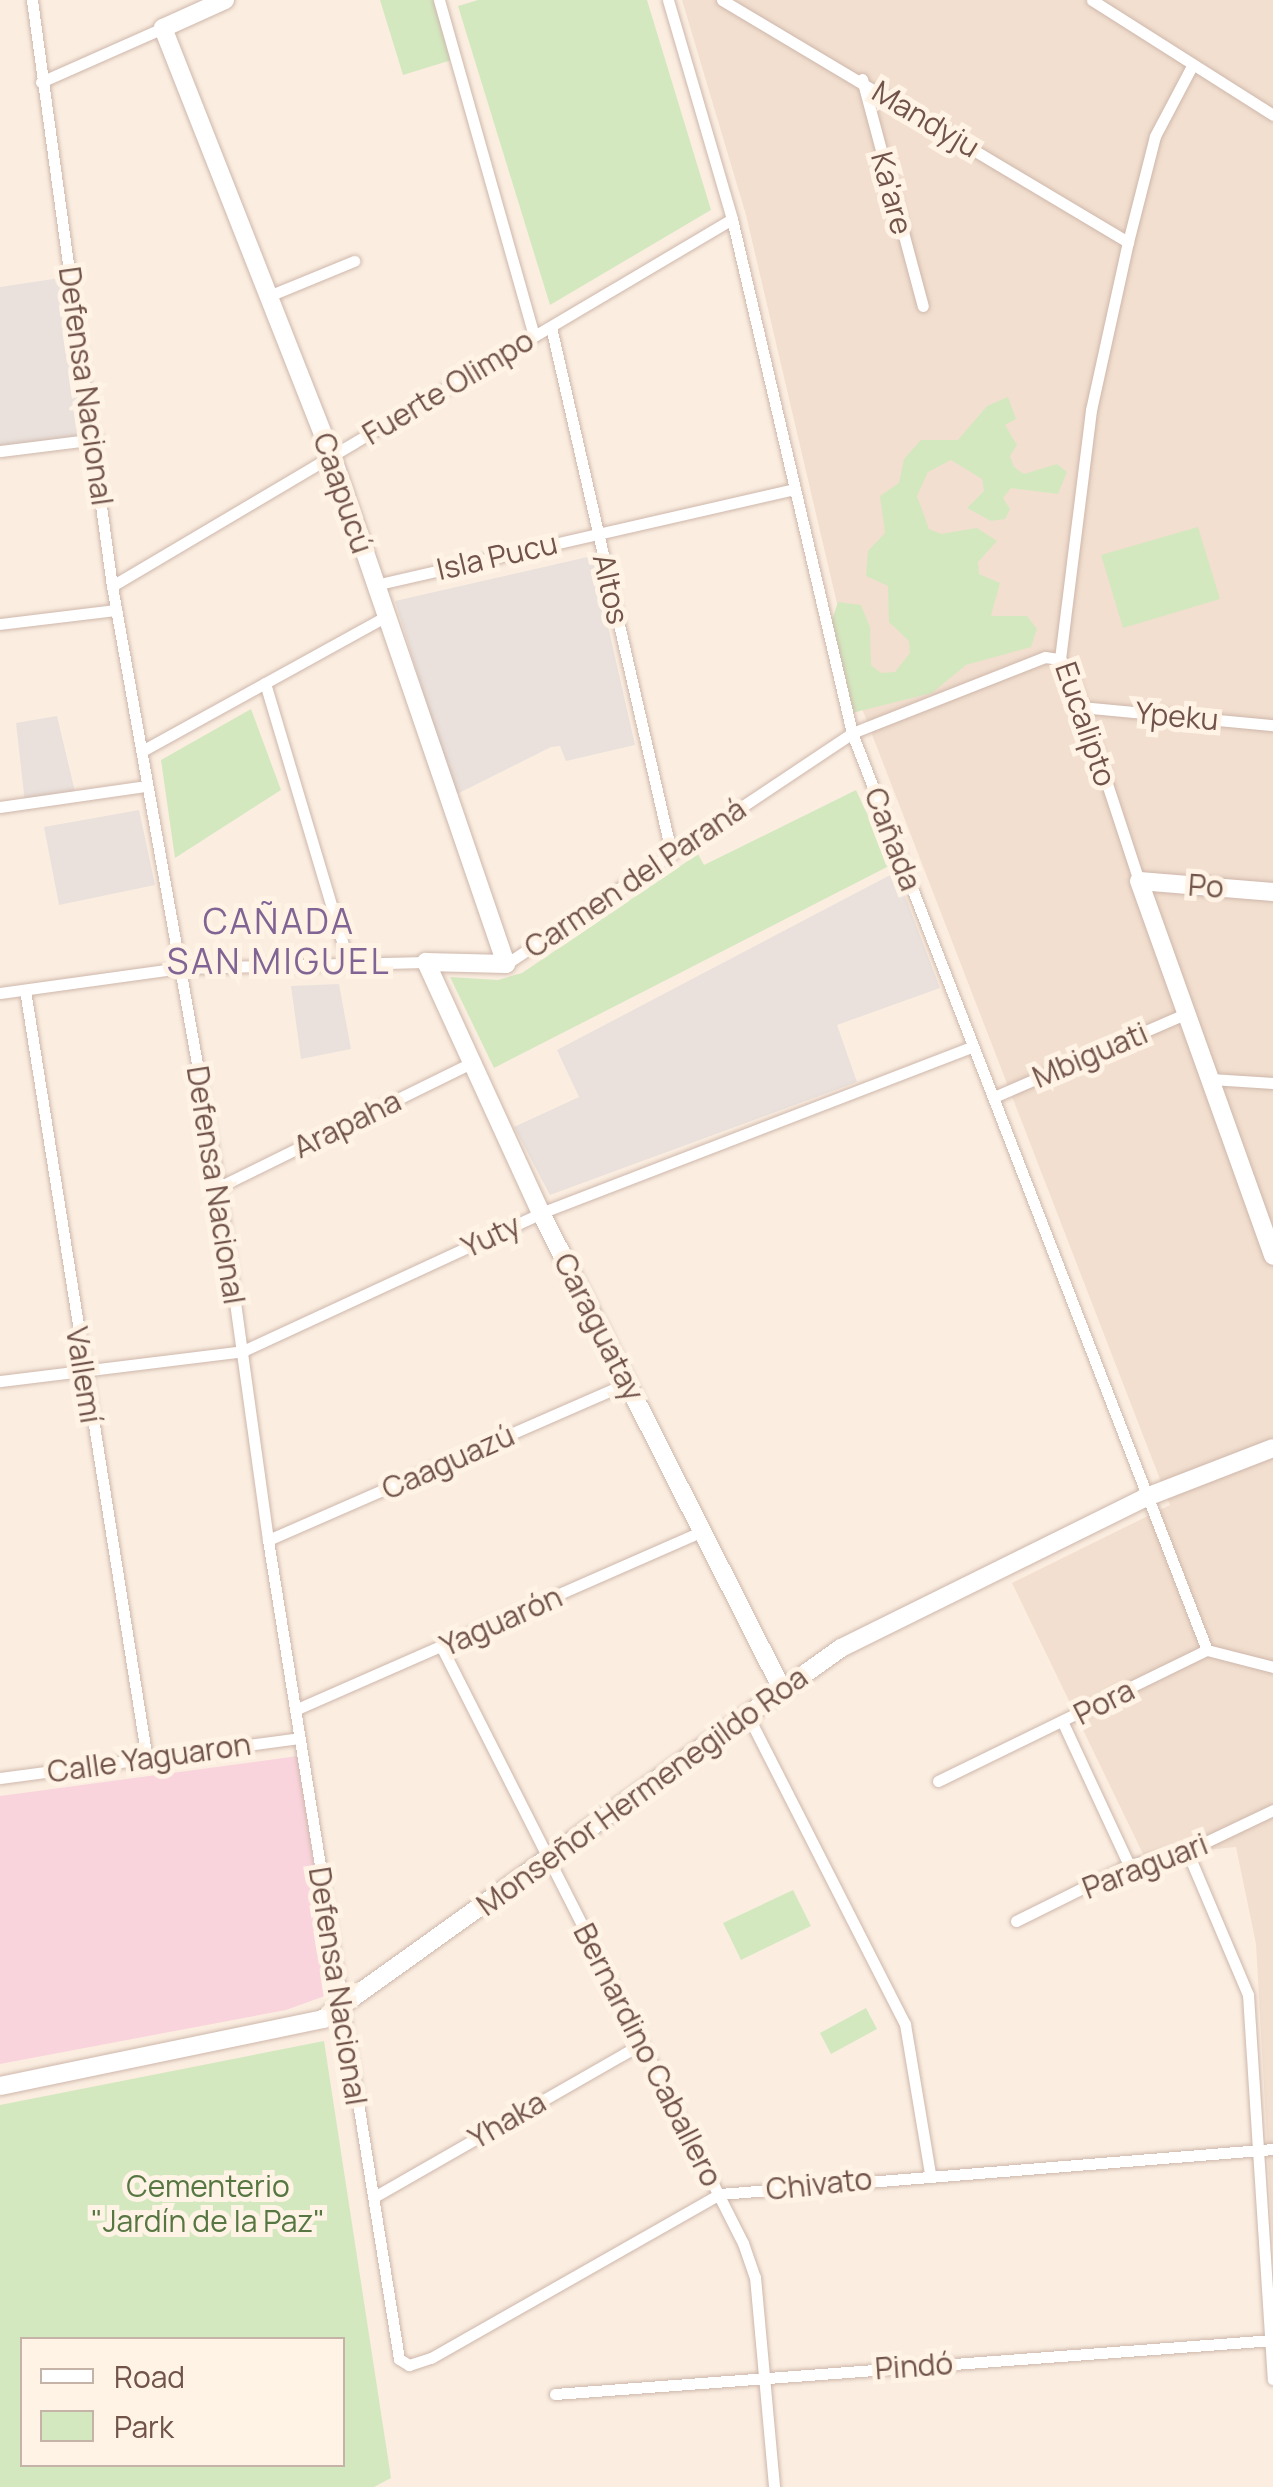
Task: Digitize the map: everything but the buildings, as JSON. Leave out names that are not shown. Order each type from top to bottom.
[{"type":"street","name":"Defensa Nacional","points":[[32,0],[96,440],[112,586],[219,1187],[268,1540],[298,1708],[299,1738],[395,2349],[409,2365]]},
{"type":"street","points":[[41,82],[225,0]]},
{"type":"street","points":[[439,0],[534,335]]},
{"type":"street","name":"Cañada","points":[[668,0],[732,219],[852,733],[1144,1498],[1207,1650]]},
{"type":"street","name":"Mandyju","points":[[722,0],[1128,242]]},
{"type":"street","points":[[1092,0],[1273,115]]},
{"type":"street","name":"Caapucú","points":[[163,28],[332,456],[506,964]]},
{"type":"street","name":"Eucalipto","points":[[1193,64],[1156,136],[1128,242],[1091,410],[1060,659],[1081,708],[1273,1256]]},
{"type":"street","name":"Ka'are","points":[[862,80],[922,306]]},
{"type":"street","name":"Fuerte Olimpo","points":[[112,586],[732,219]]},
{"type":"street","points":[[271,295],[354,262]]},
{"type":"street","name":"Altos","points":[[550,326],[671,852]]},
{"type":"street","points":[[0,451],[96,440]]},
{"type":"street","name":"Isla Pucu","points":[[375,586],[794,489]]},
{"type":"street","points":[[0,624],[116,610]]},
{"type":"street","points":[[142,752],[386,617]]},
{"type":"street","name":"Carmen del Paraná","points":[[0,993],[180,968],[506,964],[852,733],[1046,658],[1060,659]]},
{"type":"street","points":[[265,683],[349,964]]},
{"type":"street","name":"Ypeku","points":[[1081,708],[1273,725]]},
{"type":"street","points":[[0,807],[146,786]]},
{"type":"street","name":"Po","points":[[1139,882],[1273,892]]},
{"type":"street","name":"Caraguatay","points":[[426,962],[475,1061],[541,1213],[781,1687]]},
{"type":"street","name":"Vallemí","points":[[26,990],[146,1759]]},
{"type":"street","name":"Mbiguati","points":[[994,1097],[1186,1013]]},
{"type":"street","name":"Yuty","points":[[0,1380],[243,1351],[541,1213],[973,1046]]},
{"type":"street","name":"Arapaha","points":[[219,1187],[475,1061]]},
{"type":"street","points":[[1210,1079],[1273,1083]]},
{"type":"street","name":"Caaguazú","points":[[268,1540],[628,1383]]},
{"type":"street","name":"Monseñor Hermenegildo Roa","points":[[0,2086],[286,2029],[340,2008],[548,1862],[748,1716],[781,1687],[841,1648],[1144,1498],[1273,1448]]},
{"type":"street","name":"Yaguarón","points":[[298,1708],[702,1531]]},
{"type":"street","name":"Bernardino Caballero","points":[[442,1648],[640,2044],[720,2194],[755,2277],[774,2487]]},
{"type":"street","points":[[1207,1650],[1273,1667]]},
{"type":"street","name":"Pora","points":[[938,1781],[1207,1650]]},
{"type":"street","points":[[748,1716],[905,2024],[930,2173]]},
{"type":"street","points":[[1063,1723],[1129,1865]]},
{"type":"street","name":"Calle Yaguaron","points":[[0,1778],[299,1738]]},
{"type":"street","name":"Paraguari","points":[[1016,1922],[1129,1865],[1187,1851],[1273,1810]]},
{"type":"street","points":[[1187,1851],[1248,1995],[1273,2379]]},
{"type":"street","name":"Yhaka","points":[[374,2197],[640,2044]]},
{"type":"street","name":"Chivato","points":[[409,2365],[720,2194],[930,2173],[1273,2149]]},
{"type":"street","name":"Pindó","points":[[555,2394],[1272,2340]]},
{"type":"shaded area","points":[[682,0],[1273,0],[1273,2247],[1256,1944],[1236,1847],[1144,1856],[1012,1583],[1170,1505],[861,706],[746,215]]},
{"type":"shaded area","points":[[67,277],[90,434],[0,448],[0,287]]},
{"type":"shaded area","points":[[592,556],[635,745],[566,761],[560,746],[551,747],[455,795],[395,601]]},
{"type":"shaded area","points":[[57,716],[76,796],[25,803],[16,723]]},
{"type":"shaded area","points":[[139,810],[155,885],[59,905],[44,827]]},
{"type":"shaded area","points":[[896,872],[940,988],[837,1025],[857,1082],[550,1195],[514,1127],[579,1097],[557,1050]]},
{"type":"shaded area","points":[[339,984],[351,1049],[301,1059],[291,986]]},
{"type":"shaded area","points":[[298,1756],[333,1993],[286,2010],[0,2064],[0,1796]]},
{"type":"green space","points":[[380,0],[437,0],[455,59],[403,75]]},
{"type":"green space","points":[[478,0],[647,0],[711,210],[550,305],[458,6]]},
{"type":"green space","points":[[1008,397],[1016,419],[1005,425],[1017,445],[1010,456],[1014,467],[1024,474],[1057,464],[1067,472],[1058,494],[1011,488],[1003,498],[1010,509],[1005,519],[991,521],[967,508],[984,491],[982,479],[951,460],[928,472],[917,496],[929,529],[941,534],[977,528],[997,541],[978,562],[979,574],[1000,583],[991,616],[1027,616],[1037,629],[1031,647],[966,665],[932,693],[852,713],[830,626],[838,602],[861,605],[870,627],[871,665],[881,673],[895,672],[910,653],[909,641],[889,622],[888,586],[866,576],[868,551],[885,533],[880,496],[899,483],[904,459],[921,440],[958,440],[987,406]]},
{"type":"green space","points":[[1198,527],[1220,599],[1123,628],[1101,555]]},
{"type":"green space","points":[[251,709],[281,790],[175,858],[161,760]]},
{"type":"green space","points":[[856,790],[891,865],[494,1068],[450,977],[498,980],[522,973],[698,854],[704,865]]},
{"type":"green space","points":[[793,1890],[811,1926],[741,1960],[723,1923]]},
{"type":"green space","points":[[866,2008],[877,2029],[831,2054],[820,2033]]},
{"type":"green space","name":"Cementerio \"Jardín de la Paz\"","points":[[324,2041],[391,2478],[374,2487],[0,2487],[0,2105]]},
{"type":"district","name":"CAÑADA SAN MIGUEL","points":[[279,941]]}]
